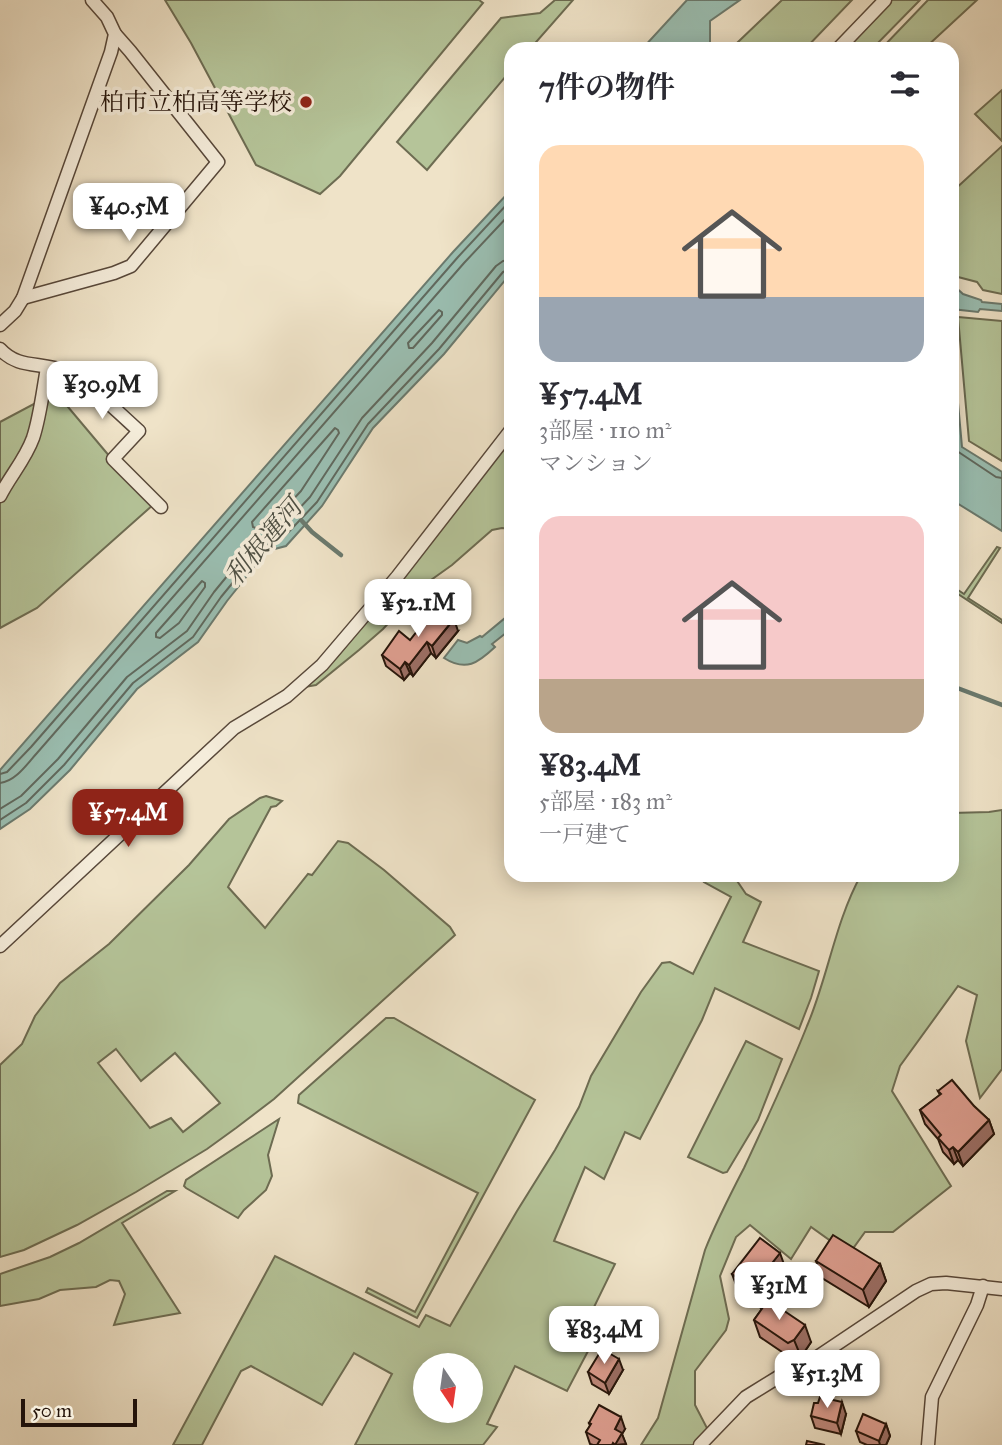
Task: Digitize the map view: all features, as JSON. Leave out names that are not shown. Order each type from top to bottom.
[{"type":"street","points":[[23,298],[131,266],[218,162],[115,34],[107,17],[92,0]]},
{"type":"street","points":[[845,42],[885,0]]},
{"type":"street","points":[[0,325],[15,311],[23,298],[97,93],[115,34]]},
{"type":"street","points":[[0,349],[15,361],[64,371],[82,382],[139,430],[113,459],[161,507]]},
{"type":"street","points":[[0,496],[7,480],[23,460],[33,437],[47,368]]},
{"type":"street","points":[[0,946],[234,727],[287,696],[322,665],[397,577],[504,439]]},
{"type":"street","points":[[700,1445],[746,1397],[780,1376],[810,1362],[916,1291],[931,1284],[946,1283],[1002,1289]]},
{"type":"street","points":[[928,1445],[932,1397],[977,1305],[983,1286]]},
{"type":"green space","name":"柏市立柏高等学校","points":[[165,0],[479,0],[483,3],[340,176],[320,194],[256,165]]},
{"type":"green space","points":[[555,0],[573,0],[536,42],[504,42],[504,78],[427,170],[397,142],[501,18],[540,13]]},
{"type":"green space","points":[[782,0],[852,0],[812,42],[738,42]]},
{"type":"green space","points":[[891,0],[920,0],[879,42],[852,42]]},
{"type":"green space","points":[[928,0],[977,0],[932,42],[888,42]]},
{"type":"green space","points":[[1002,90],[1002,141],[975,114]]},
{"type":"green space","points":[[1002,146],[1002,294],[983,290],[977,282],[959,277],[959,186]]},
{"type":"green space","points":[[959,317],[1002,321],[1002,461],[969,441]]},
{"type":"green space","points":[[45,398],[63,401],[121,470],[154,504],[37,608],[0,628],[0,422]]},
{"type":"green space","points":[[504,448],[504,528],[492,530],[424,585],[383,629],[359,650],[316,685],[305,687],[337,657]]},
{"type":"green space","points":[[997,547],[1000,548],[968,598],[1002,620],[1002,623],[959,595],[959,591],[964,594]]},
{"type":"green space","points":[[266,796],[282,801],[271,807],[228,887],[265,928],[338,841],[348,843],[384,870],[450,927],[455,935],[274,1099],[207,1149],[77,1225],[24,1250],[0,1257],[0,1065],[22,1044],[35,1016],[60,983],[109,944],[189,865],[229,819]],"holes":[[[116,1049],[141,1081],[175,1053],[220,1103],[183,1132],[171,1118],[150,1128],[98,1063]]]},
{"type":"green space","points":[[1002,810],[1002,1069],[980,1098],[966,1041],[977,995],[958,986],[900,1066],[892,1091],[951,1186],[893,1232],[865,1232],[849,1254],[811,1227],[791,1259],[750,1225],[736,1237],[720,1276],[729,1319],[726,1330],[695,1371],[695,1405],[709,1432],[696,1445],[641,1445],[658,1418],[705,1250],[800,1044],[858,882],[959,882],[959,813]]},
{"type":"green space","points":[[704,882],[738,882],[746,894],[761,902],[743,942],[819,971],[799,1029],[715,988],[702,1020],[640,1139],[625,1132],[604,1179],[585,1167],[554,1241],[615,1264],[594,1307],[607,1315],[567,1391],[515,1366],[487,1424],[497,1427],[483,1445],[355,1445],[392,1374],[354,1353],[322,1405],[251,1366],[241,1371],[202,1445],[173,1445],[275,1256],[419,1327],[426,1315],[450,1326],[555,1150],[579,1107],[591,1076],[641,992],[662,963],[670,962],[693,974],[731,897]]},
{"type":"green space","points":[[386,1018],[394,1018],[535,1100],[417,1318],[366,1292],[368,1288],[415,1312],[478,1193],[298,1103],[299,1095]]},
{"type":"green space","points":[[746,1041],[782,1059],[758,1120],[727,1172],[723,1173],[688,1157]]},
{"type":"green space","points":[[279,1119],[268,1155],[272,1176],[266,1190],[238,1218],[184,1186],[186,1180]]},
{"type":"green space","points":[[167,1191],[175,1191],[122,1223],[180,1313],[114,1325],[125,1294],[119,1281],[110,1280],[96,1287],[60,1290],[39,1299],[0,1306],[0,1274],[50,1257],[79,1243]]},
{"type":"water","points":[[687,0],[740,0],[710,21],[710,42],[648,42]]},
{"type":"water","name":"利根運河","points":[[504,197],[504,281],[444,354],[373,428],[322,506],[286,546],[267,551],[198,642],[137,689],[70,770],[30,809],[0,829],[0,770],[453,252]]},
{"type":"water","points":[[959,290],[982,302],[1002,304],[1002,311],[980,309],[978,312],[959,310]]},
{"type":"water","points":[[959,414],[962,447],[1002,472],[1002,531],[959,504]]},
{"type":"water","points":[[504,619],[504,635],[492,644],[495,647],[477,661],[465,665],[444,658],[458,640],[467,643],[482,637]]},
{"type":"building","points":[[437,606],[454,619],[432,646],[427,642],[409,665],[405,662],[400,669],[382,655],[399,631],[410,640]]},
{"type":"building","points":[[952,1080],[989,1120],[958,1152],[953,1147],[949,1150],[938,1138],[941,1135],[920,1110],[941,1094],[938,1091]]},
{"type":"building","points":[[833,1235],[880,1264],[863,1290],[816,1261]]},
{"type":"building","points":[[760,1238],[780,1253],[769,1267],[778,1274],[761,1296],[732,1274]]},
{"type":"building","points":[[768,1300],[805,1325],[794,1340],[788,1343],[754,1320]]},
{"type":"building","points":[[602,1349],[619,1359],[605,1383],[588,1372]]},
{"type":"building","points":[[820,1397],[842,1402],[837,1423],[811,1416],[814,1403],[818,1403]]},
{"type":"building","points":[[599,1405],[621,1417],[615,1429],[622,1433],[615,1445],[597,1445],[600,1440],[586,1432]]},
{"type":"building","points":[[863,1414],[886,1424],[879,1441],[856,1431]]},
{"type":"building","points":[[807,1441],[825,1445],[806,1445]]},
{"type":"waterway","name":"利根運河","points":[[302,521],[341,555]]},
{"type":"waterway","points":[[959,689],[1002,705]]},
{"type":"place","name":"柏市立柏高等学校","points":[[306,102]]}]
